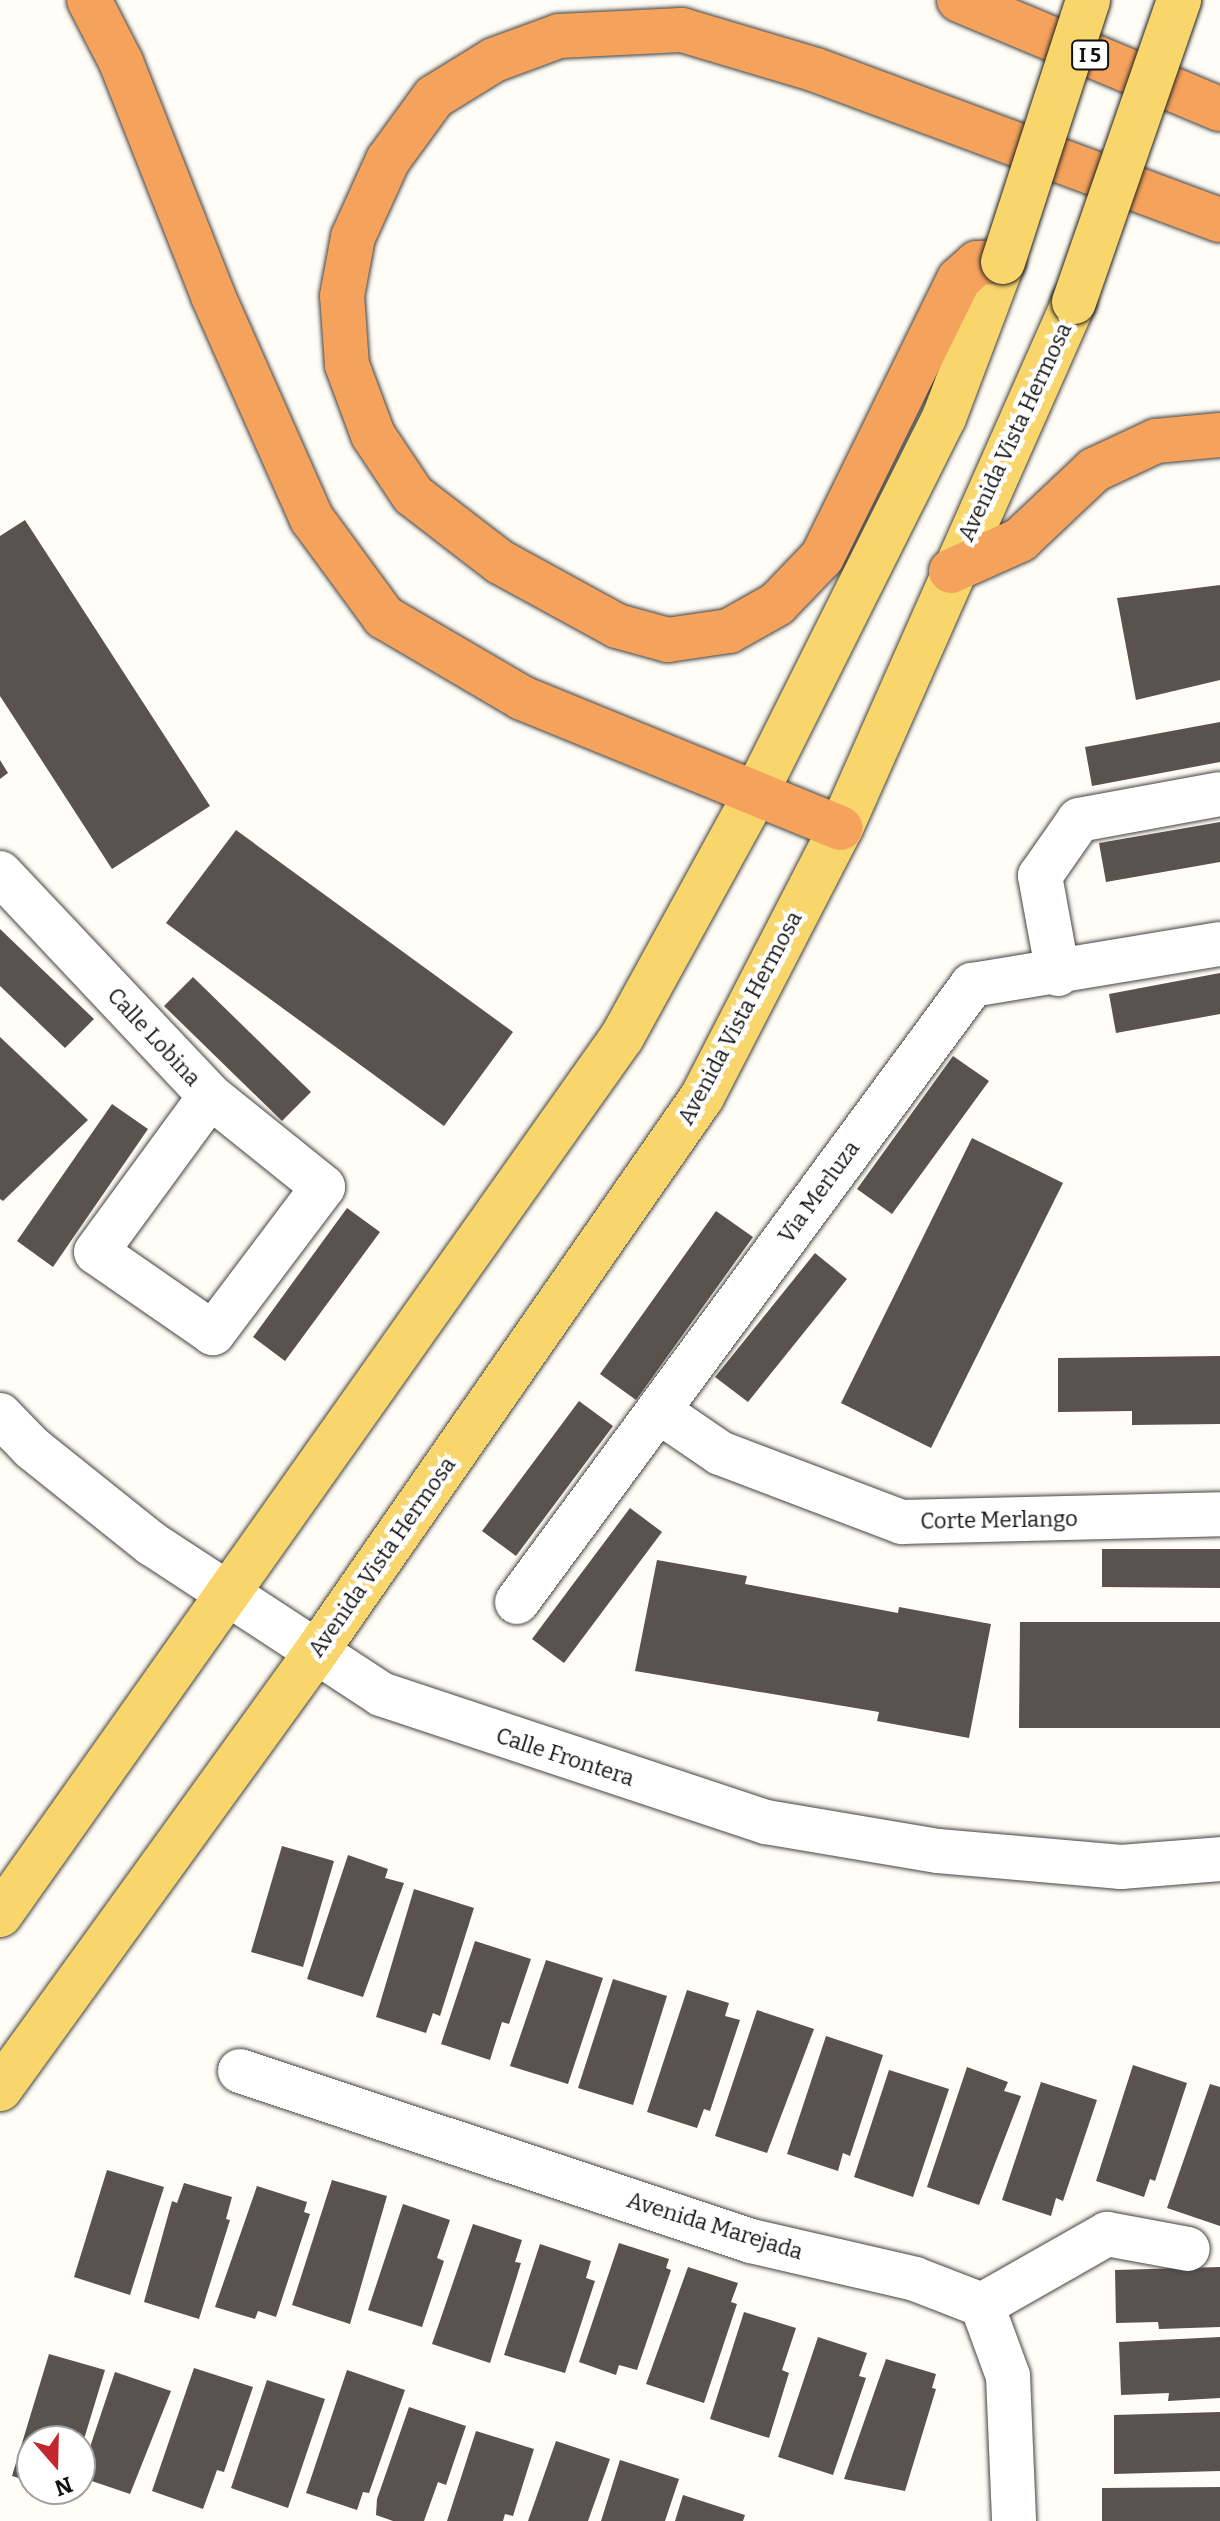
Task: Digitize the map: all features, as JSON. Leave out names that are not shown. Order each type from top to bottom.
[{"type":"highway","points":[[89,0],[121,62],[213,296],[312,519],[384,617],[522,698],[841,828]]},
{"type":"highway","name":"I 5","points":[[959,0],[1220,109]]},
{"type":"highway","points":[[1003,262],[977,263],[959,279],[822,557],[777,604],[729,631],[668,640],[617,626],[500,562],[413,495],[373,435],[347,365],[342,296],[353,237],[388,160],[434,97],[494,60],[559,36],[682,30],[816,70],[1220,220]]},
{"type":"highway","points":[[951,571],[1020,540],[1094,470],[1156,441],[1220,435]]},
{"type":"main road","points":[[0,1915],[622,1037],[755,795],[944,418],[1003,262],[1088,0]]},
{"type":"main road","name":"Avenida Vista Hermosa","points":[[0,2089],[314,1655],[702,1097],[841,828],[951,571],[1074,302],[1179,0]]},
{"type":"street","points":[[1058,974],[1040,876],[1079,820],[1220,794]]},
{"type":"street","name":"Calle Lobina","points":[[0,873],[210,1096],[323,1187],[213,1333],[96,1252],[210,1096]]},
{"type":"street","name":"Via Merluza","points":[[517,1602],[972,985],[1058,974],[1220,944]]},
{"type":"street","name":"Corte Merlango","points":[[660,1412],[720,1453],[902,1522],[1220,1514]]},
{"type":"street","name":"Calle Frontera","points":[[0,1415],[32,1448],[152,1544],[227,1592],[314,1655],[381,1694],[766,1822],[938,1851],[1121,1867],[1220,1859]]},
{"type":"street","name":"Avenida Marejada","points":[[240,2071],[751,2241],[915,2279],[982,2305]]},
{"type":"street","points":[[1014,2521],[1008,2376],[982,2305],[1107,2234],[1188,2249]]},
{"type":"building","points":[[25,520],[210,806],[112,869],[0,696],[0,536]]},
{"type":"building","points":[[1220,585],[1220,680],[1136,700],[1117,598]]},
{"type":"building","points":[[1220,722],[1220,762],[1092,786],[1085,747]]},
{"type":"building","points":[[0,760],[8,773],[0,779]]},
{"type":"building","points":[[1220,822],[1220,862],[1106,882],[1099,843]]},
{"type":"building","points":[[236,830],[513,1032],[444,1126],[166,923]]},
{"type":"building","points":[[0,929],[94,1019],[65,1048],[0,986]]},
{"type":"building","points":[[1220,973],[1220,1014],[1116,1033],[1109,994]]},
{"type":"building","points":[[193,977],[311,1092],[282,1121],[164,1006]]},
{"type":"building","points":[[0,1037],[88,1120],[3,1201],[0,1199]]},
{"type":"building","points":[[953,1056],[989,1081],[892,1214],[857,1189]]},
{"type":"building","points":[[112,1104],[148,1129],[53,1267],[17,1241]]},
{"type":"building","points":[[972,1138],[1063,1183],[931,1448],[841,1403]]},
{"type":"building","points":[[347,1208],[380,1232],[285,1361],[253,1337]]},
{"type":"building","points":[[716,1211],[753,1237],[636,1400],[600,1374]]},
{"type":"building","points":[[815,1253],[847,1279],[748,1402],[715,1377]]},
{"type":"building","points":[[1220,1356],[1220,1424],[1132,1425],[1132,1411],[1058,1412],[1058,1358]]},
{"type":"building","points":[[579,1401],[613,1426],[516,1556],[482,1531]]},
{"type":"building","points":[[630,1508],[662,1532],[564,1663],[532,1639]]},
{"type":"building","points":[[1102,1549],[1220,1549],[1220,1588],[1102,1587]]},
{"type":"building","points":[[657,1560],[747,1576],[745,1584],[898,1613],[899,1607],[991,1624],[969,1738],[877,1721],[879,1712],[635,1671]]},
{"type":"building","points":[[1020,1622],[1220,1622],[1220,1728],[1019,1728]]},
{"type":"building","points":[[282,1846],[334,1861],[303,1967],[251,1952]]},
{"type":"building","points":[[348,1855],[388,1869],[385,1878],[404,1883],[363,1997],[307,1979]]},
{"type":"building","points":[[414,1889],[474,1908],[440,2016],[433,2013],[426,2033],[376,2017]]},
{"type":"building","points":[[475,1941],[531,1959],[509,2024],[502,2022],[490,2060],[441,2044]]},
{"type":"building","points":[[546,1960],[603,1978],[568,2084],[510,2066]]},
{"type":"building","points":[[613,1979],[667,1996],[633,2105],[578,2088]]},
{"type":"building","points":[[687,1990],[729,2003],[725,2016],[740,2020],[710,2111],[704,2109],[697,2128],[647,2112]]},
{"type":"building","points":[[757,2010],[814,2029],[767,2153],[715,2136]]},
{"type":"building","points":[[826,2036],[883,2055],[850,2156],[843,2153],[838,2171],[787,2154]]},
{"type":"building","points":[[1133,2065],[1187,2083],[1155,2181],[1150,2179],[1144,2197],[1096,2181]]},
{"type":"building","points":[[967,2067],[1008,2082],[1004,2091],[1021,2096],[979,2205],[927,2187]]},
{"type":"building","points":[[889,2070],[949,2089],[913,2197],[854,2177]]},
{"type":"building","points":[[1041,2082],[1097,2100],[1063,2201],[1056,2198],[1051,2216],[1002,2200]]},
{"type":"building","points":[[1210,2084],[1220,2087],[1220,2226],[1167,2208]]},
{"type":"building","points":[[107,2170],[164,2187],[130,2295],[74,2277]]},
{"type":"building","points":[[332,2180],[387,2196],[350,2324],[292,2305]]},
{"type":"building","points":[[184,2183],[232,2197],[226,2219],[230,2220],[199,2319],[144,2302],[172,2201],[177,2203]]},
{"type":"building","points":[[257,2186],[307,2202],[304,2212],[310,2214],[276,2317],[258,2311],[255,2319],[215,2307]]},
{"type":"building","points":[[403,2204],[450,2220],[437,2258],[444,2261],[422,2327],[368,2310]]},
{"type":"building","points":[[473,2224],[522,2240],[515,2262],[521,2263],[490,2363],[432,2344]]},
{"type":"building","points":[[619,2243],[669,2259],[666,2268],[671,2270],[637,2370],[619,2365],[616,2375],[579,2362]]},
{"type":"building","points":[[540,2244],[591,2261],[586,2278],[595,2281],[565,2373],[504,2355]]},
{"type":"building","points":[[688,2267],[738,2283],[731,2302],[737,2304],[704,2403],[646,2384]]},
{"type":"building","points":[[1220,2267],[1220,2327],[1159,2329],[1158,2322],[1116,2323],[1115,2270]]},
{"type":"building","points":[[744,2312],[796,2328],[782,2370],[789,2373],[769,2438],[710,2419]]},
{"type":"building","points":[[818,2337],[867,2353],[859,2376],[866,2378],[833,2475],[778,2457]]},
{"type":"building","points":[[1220,2337],[1220,2398],[1168,2401],[1169,2393],[1121,2395],[1119,2342]]},
{"type":"building","points":[[49,2354],[105,2370],[88,2425],[27,2425]]},
{"type":"building","points":[[886,2359],[936,2374],[932,2388],[936,2389],[905,2491],[844,2479]]},
{"type":"building","points":[[194,2368],[253,2387],[224,2472],[217,2470],[203,2509],[152,2491]]},
{"type":"building","points":[[347,2370],[405,2390],[369,2493],[363,2492],[357,2510],[306,2493]]},
{"type":"building","points":[[115,2372],[171,2391],[130,2494],[96,2482],[96,2429]]},
{"type":"building","points":[[267,2380],[325,2399],[288,2508],[231,2488]]},
{"type":"building","points":[[409,2407],[466,2426],[446,2485],[438,2482],[424,2521],[393,2521],[376,2515],[377,2499]]},
{"type":"building","points":[[1220,2412],[1220,2471],[1114,2474],[1114,2415]]},
{"type":"building","points":[[476,2431],[534,2449],[513,2516],[505,2514],[503,2521],[447,2521]]},
{"type":"building","points":[[556,2441],[610,2459],[588,2521],[528,2521]]},
{"type":"building","points":[[620,2460],[679,2479],[665,2521],[601,2521]]},
{"type":"building","points":[[1220,2487],[1220,2521],[1102,2521],[1102,2488]]},
{"type":"building","points":[[683,2495],[745,2515],[743,2521],[675,2521]]}]
